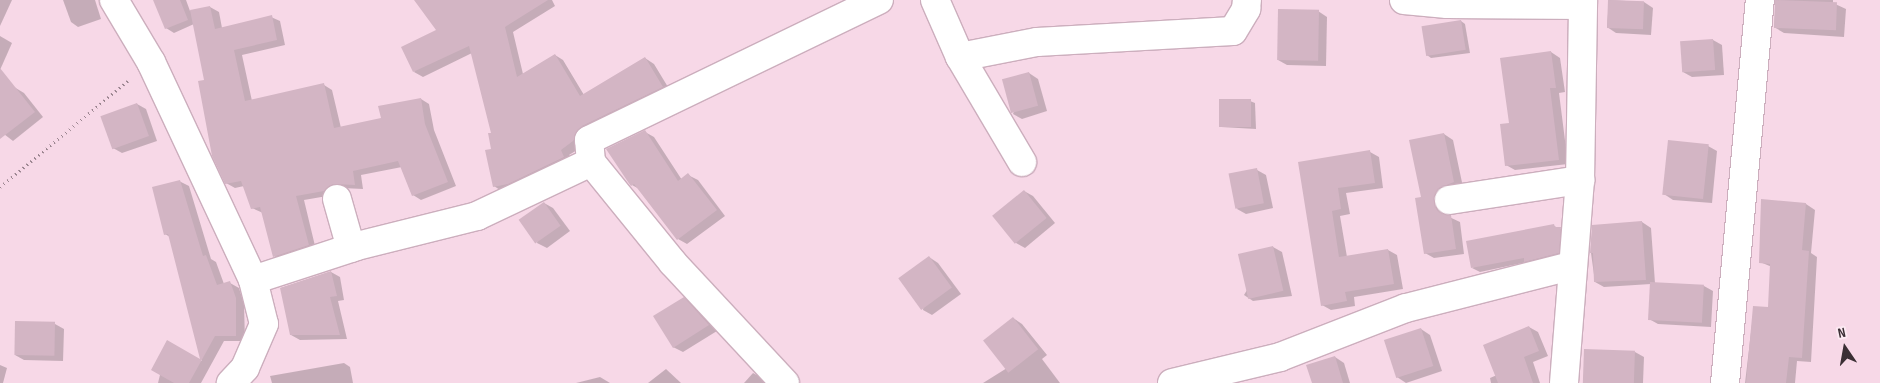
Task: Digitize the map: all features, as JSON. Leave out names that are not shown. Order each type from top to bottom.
[{"type":"street","points":[[114,0],[151,62],[253,280],[264,324],[245,368],[231,383]]},
{"type":"street","points":[[785,383],[673,263],[591,162],[589,140],[879,0]]},
{"type":"street","points":[[935,0],[960,57],[1022,162]]},
{"type":"street","points":[[960,57],[1037,42],[1233,31],[1246,9],[1247,0]]},
{"type":"street","points":[[1404,0],[1447,4],[1583,3],[1580,180],[1571,266],[1564,383]]},
{"type":"street","points":[[1725,383],[1760,0]]},
{"type":"street","points":[[253,280],[351,248],[477,216],[591,162]]},
{"type":"street","points":[[1449,200],[1580,180]]},
{"type":"street","points":[[337,199],[351,248]]},
{"type":"street","points":[[1172,383],[1280,357],[1406,308],[1571,266]]},
{"type":"path","points":[[0,187],[151,62]]},
{"type":"building","points":[[153,0],[180,0],[188,20],[165,29]]},
{"type":"building","points":[[414,0],[548,0],[505,27],[517,77],[555,54],[580,96],[645,57],[663,87],[582,126],[573,141],[561,150],[564,157],[508,184],[493,187],[485,150],[491,149],[488,133],[491,133],[469,46],[413,72],[401,47],[436,30]]},
{"type":"building","points":[[1608,0],[1644,1],[1643,29],[1607,28]]},
{"type":"building","points":[[1775,0],[1837,2],[1836,30],[1774,28]]},
{"type":"building","points":[[210,6],[215,29],[272,15],[277,40],[234,50],[245,101],[324,83],[334,128],[381,118],[378,106],[421,98],[425,124],[448,182],[412,196],[398,161],[353,171],[355,185],[333,184],[324,191],[296,196],[309,245],[273,257],[260,207],[251,209],[241,181],[225,184],[212,156],[198,81],[204,80],[190,10]]},
{"type":"building","points":[[1278,9],[1319,10],[1318,61],[1277,60]]},
{"type":"building","points":[[1461,20],[1466,50],[1426,56],[1421,26]]},
{"type":"building","points":[[1713,39],[1715,70],[1682,72],[1680,41]]},
{"type":"building","points":[[1551,51],[1556,88],[1550,88],[1559,160],[1505,166],[1500,124],[1509,123],[1500,58]]},
{"type":"building","points":[[0,68],[35,112],[0,139]]},
{"type":"building","points":[[1029,72],[1038,106],[1011,113],[1002,79]]},
{"type":"building","points":[[1219,99],[1251,99],[1251,127],[1219,127]]},
{"type":"building","points":[[137,103],[149,136],[112,149],[100,116]]},
{"type":"building","points":[[645,130],[678,181],[688,173],[717,210],[677,240],[634,184],[631,186],[606,149]]},
{"type":"building","points":[[1444,133],[1454,182],[1439,188],[1434,202],[1437,210],[1451,215],[1456,249],[1424,254],[1415,198],[1421,197],[1409,140]]},
{"type":"building","points":[[1668,140],[1709,144],[1703,199],[1662,195]]},
{"type":"building","points":[[1370,150],[1375,183],[1338,188],[1341,209],[1332,211],[1339,257],[1388,249],[1394,284],[1345,292],[1347,301],[1321,306],[1298,162]]},
{"type":"building","points":[[1257,168],[1264,203],[1235,209],[1229,174]]},
{"type":"building","points":[[180,180],[203,256],[206,255],[217,285],[230,281],[236,298],[236,336],[215,336],[189,383],[174,383],[151,370],[167,340],[200,359],[168,234],[164,235],[152,187]]},
{"type":"building","points":[[1024,190],[1047,218],[1015,244],[992,216]]},
{"type":"building","points":[[1761,199],[1806,203],[1802,250],[1809,251],[1802,358],[1789,357],[1786,383],[1746,383],[1753,306],[1768,307],[1770,264],[1759,263]]},
{"type":"building","points":[[544,202],[561,226],[535,244],[519,220]]},
{"type":"building","points":[[1642,221],[1646,280],[1594,282],[1593,253],[1590,253],[1592,225]]},
{"type":"building","points":[[1554,224],[1555,227],[1561,227],[1559,253],[1524,262],[1524,258],[1471,268],[1466,241]]},
{"type":"building","points":[[1273,246],[1283,291],[1248,299],[1238,254]]},
{"type":"building","points":[[929,256],[952,288],[921,310],[898,278]]},
{"type":"building","points":[[331,271],[337,296],[330,297],[340,335],[290,335],[280,288]]},
{"type":"building","points":[[1650,282],[1704,285],[1702,323],[1648,320]]},
{"type":"building","points":[[684,297],[709,325],[673,348],[653,316]]},
{"type":"building","points":[[1013,317],[1038,349],[1008,373],[983,340]]},
{"type":"building","points":[[15,321],[55,322],[54,356],[14,355]]},
{"type":"building","points":[[1529,326],[1539,351],[1524,357],[1533,383],[1498,383],[1483,345]]},
{"type":"building","points":[[1421,328],[1433,366],[1396,378],[1384,340]]},
{"type":"building","points":[[1584,349],[1635,351],[1634,383],[1583,383]]},
{"type":"building","points":[[1335,356],[1343,383],[1312,383],[1306,365]]}]
